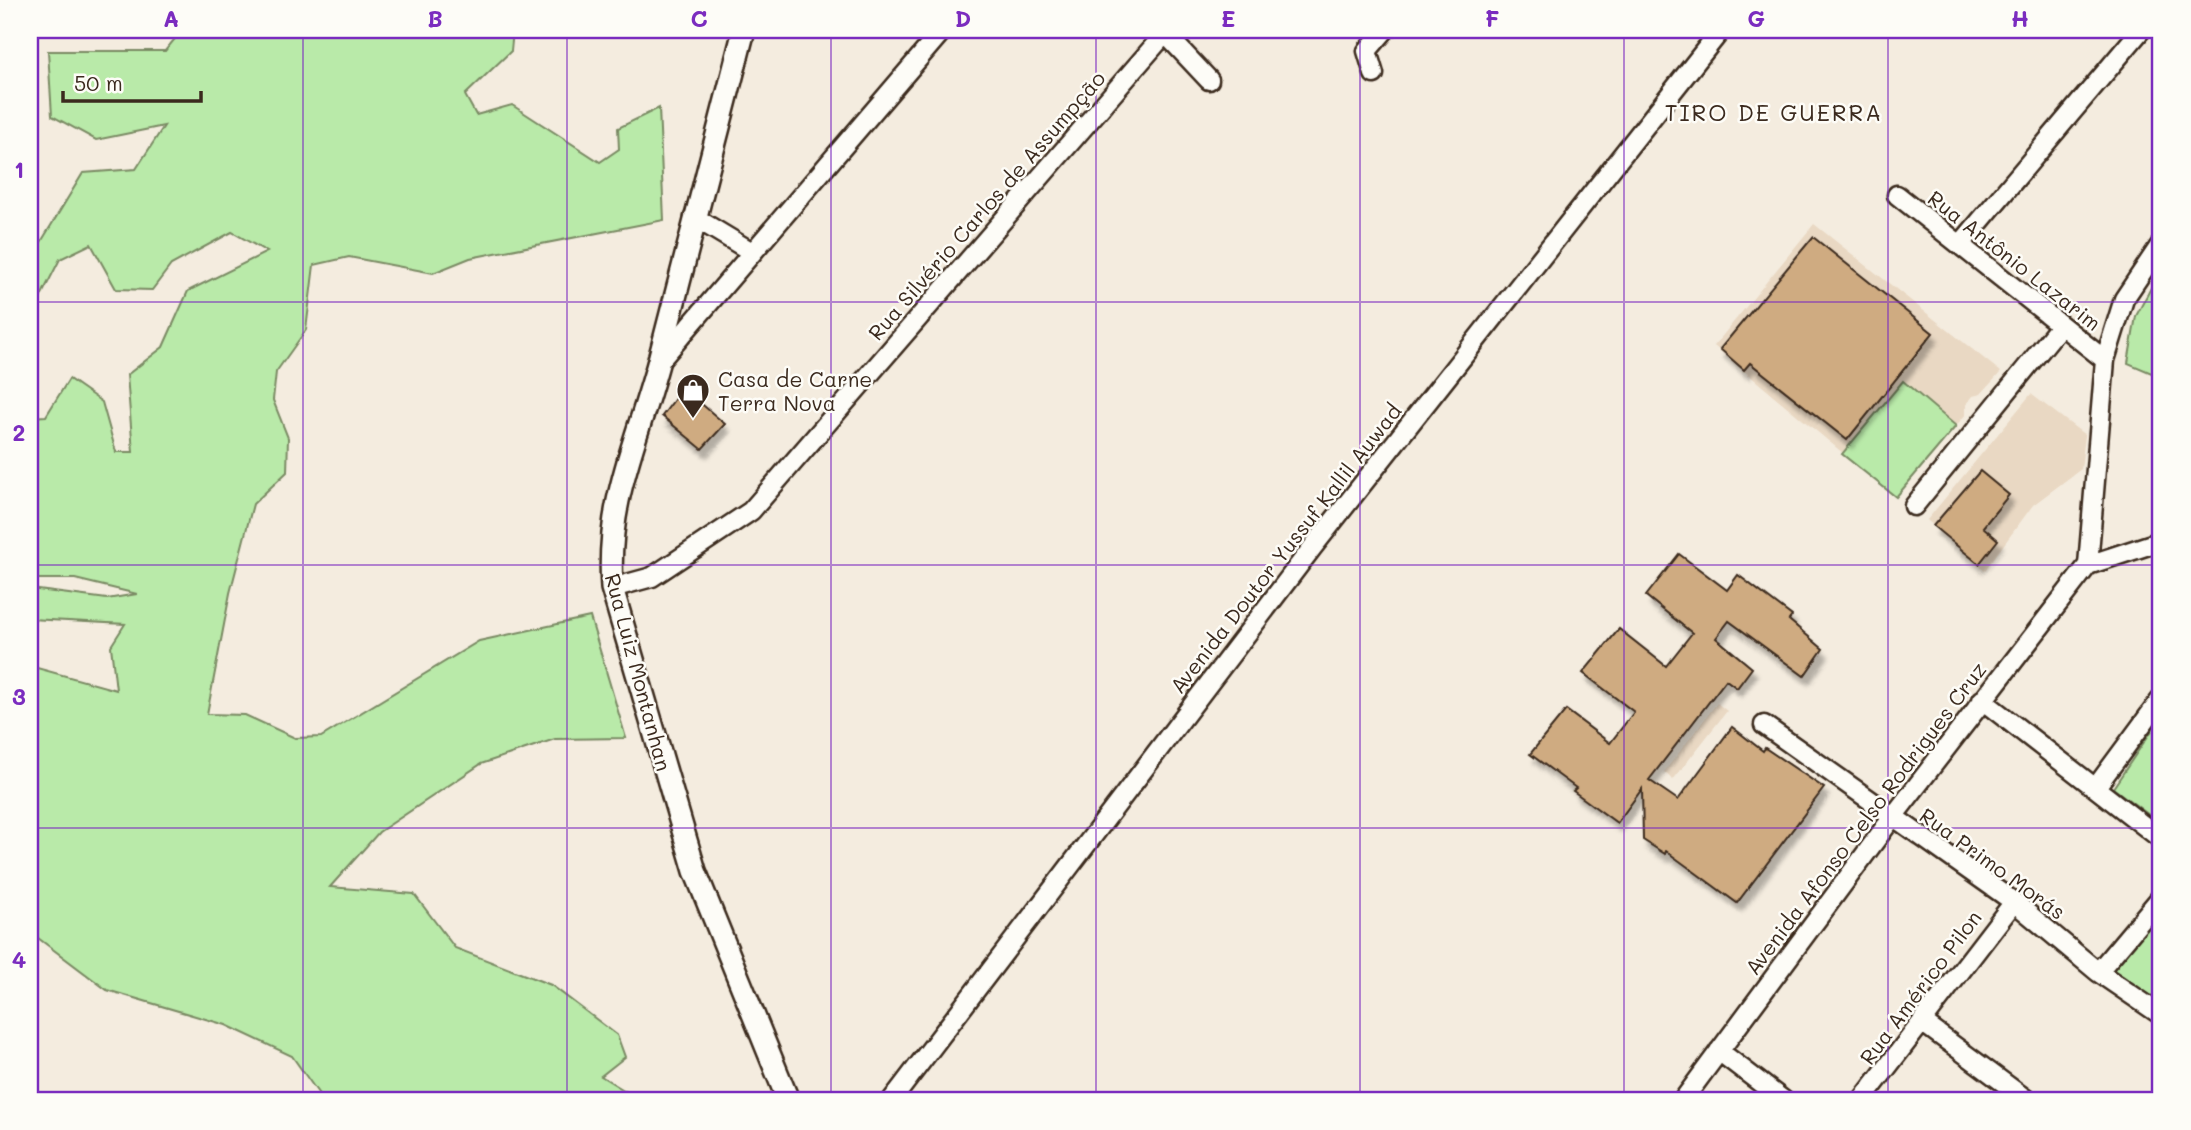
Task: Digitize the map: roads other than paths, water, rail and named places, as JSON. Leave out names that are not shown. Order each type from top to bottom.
[{"type":"street","name":"Rua Luiz Montanhan","points":[[744,30],[658,363],[616,502],[610,553],[612,588],[691,860],[788,1100]]},
{"type":"street","points":[[658,363],[943,30]]},
{"type":"street","points":[[1374,75],[1367,51],[1385,30]]},
{"type":"street","name":"Avenida Doutor Yussuf Kallil Auwad","points":[[892,1100],[1312,548],[1721,30]]},
{"type":"street","points":[[1960,245],[2141,30]]},
{"type":"street","points":[[1165,31],[1209,80]]},
{"type":"street","name":"Rua Silvério Carlos de Assumpção","points":[[612,588],[653,577],[751,511],[1165,31]]},
{"type":"street","name":"Rua Antônio Lazarim","points":[[1896,195],[2105,360]]},
{"type":"street","points":[[694,217],[752,252]]},
{"type":"street","points":[[2161,244],[2124,299],[2105,360],[2088,565],[2161,541]]},
{"type":"street","points":[[1914,506],[2061,325]]},
{"type":"street","name":"Avenida Afonso Celso Rodrigues Cruz","points":[[1683,1100],[1892,818],[2088,565]]},
{"type":"street","points":[[2096,788],[2161,699]]},
{"type":"street","points":[[1982,700],[2161,839]]},
{"type":"street","name":"Rua Primo Morás","points":[[1764,724],[1892,818],[2014,902],[2098,972],[2161,1015]]},
{"type":"street","points":[[2098,972],[2161,897]]},
{"type":"street","name":"Rua Américo Pilon","points":[[1862,1100],[2014,902]]},
{"type":"street","points":[[1922,1023],[2027,1100]]},
{"type":"street","points":[[1719,1051],[1783,1100]]},
{"type":"place","name":"Casa de Carne Terra Nova","points":[[693,420]]},
{"type":"district","name":"TIRO DE GUERRA","points":[[1774,112]]}]
